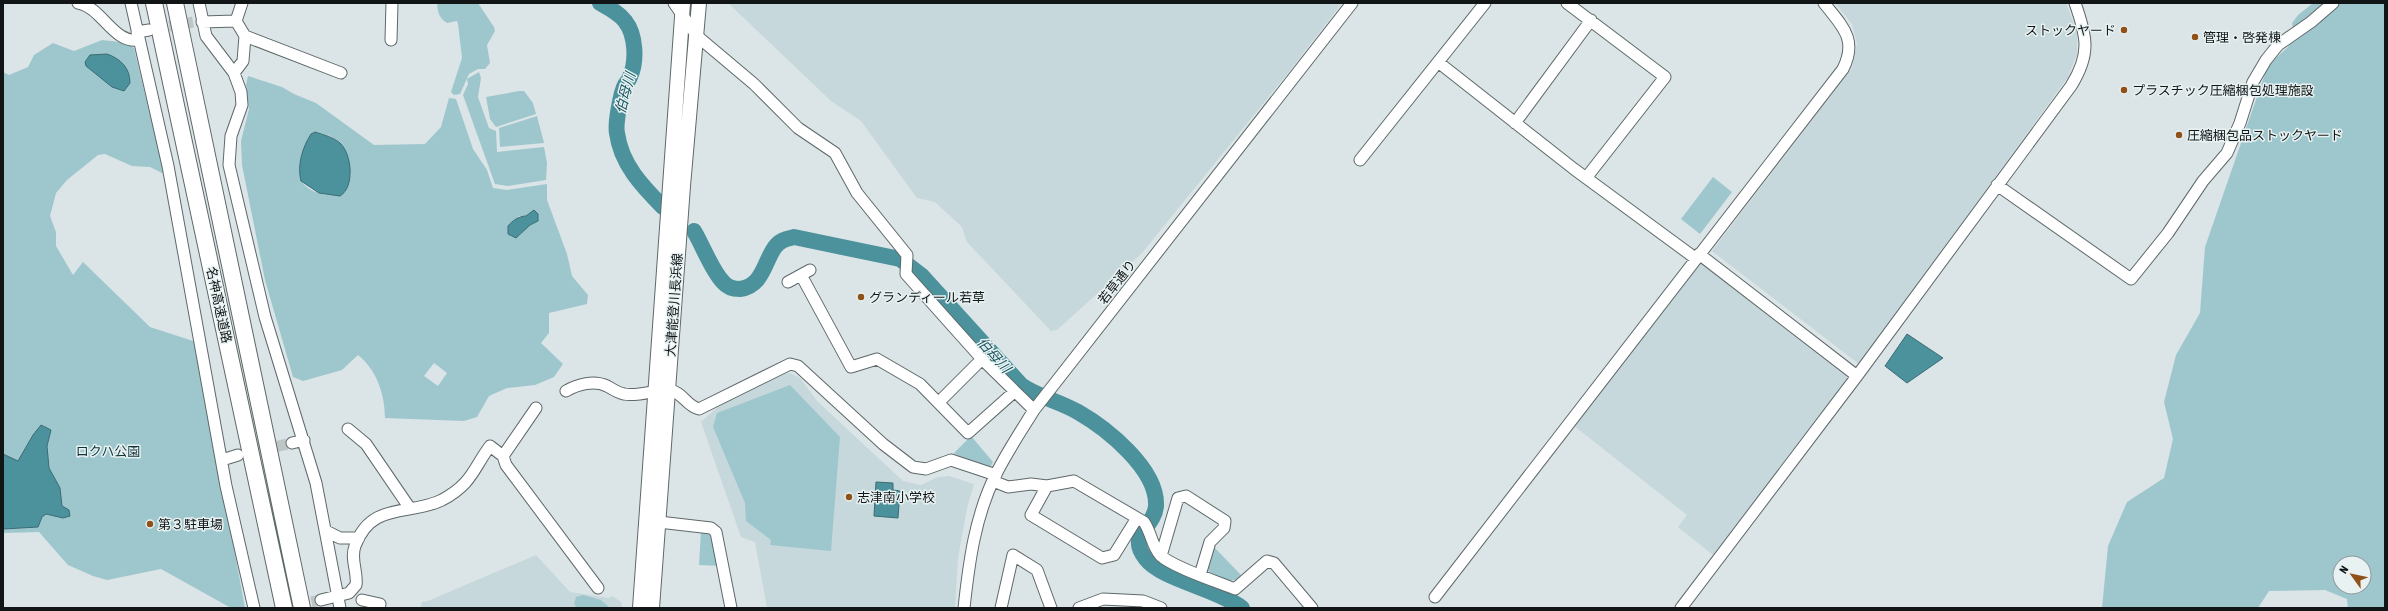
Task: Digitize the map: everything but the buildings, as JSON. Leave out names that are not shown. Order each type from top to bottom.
[{"type":"highway","name":"名神高速道路","points":[[154,3],[284,608]]},
{"type":"highway","name":"名神高速道路","points":[[175,3],[302,608]]},
{"type":"main road","name":"大津能登川長浜線","points":[[662,391],[683,186],[699,3]]},
{"type":"main road","name":"大津能登川長浜線","points":[[652,608],[653,521],[662,391],[680,6]]},
{"type":"main road","name":"大津能登川長浜線","points":[[640,608],[653,521]]},
{"type":"street","points":[[78,3],[91,10],[121,36],[132,41],[149,30]]},
{"type":"street","points":[[131,3],[168,166],[229,500],[254,608]]},
{"type":"street","points":[[199,3],[199,21],[206,36],[234,73],[241,92],[242,105],[231,136],[229,165],[265,317],[316,483],[340,608]]},
{"type":"street","points":[[234,73],[243,61],[245,36],[236,21],[242,3]]},
{"type":"street","points":[[391,40],[392,3]]},
{"type":"street","name":"若草通り","points":[[964,608],[974,540],[994,478],[1037,406],[1352,3]]},
{"type":"street","points":[[1360,160],[1485,3]]},
{"type":"street","points":[[1567,3],[1665,77],[1586,178]]},
{"type":"street","points":[[1435,597],[1843,69],[1848,58],[1848,36],[1824,3]]},
{"type":"street","points":[[1681,608],[1857,376],[2078,75],[2083,62],[2086,36],[2075,3]]},
{"type":"street","points":[[1997,185],[2132,279],[2168,233],[2203,181],[2227,152],[2240,123],[2253,82],[2266,60],[2278,45],[2311,22],[2333,3]]},
{"type":"street","points":[[680,6],[697,36],[754,84],[798,128],[834,153],[857,193],[907,255],[906,274],[982,359],[1014,392],[1037,406]]},
{"type":"street","points":[[1515,123],[1591,20]]},
{"type":"street","points":[[199,21],[236,21]]},
{"type":"street","points":[[245,36],[341,73]]},
{"type":"street","points":[[1438,62],[1586,178],[1697,256],[1857,376]]},
{"type":"street","points":[[788,282],[806,272],[851,367],[877,359],[920,384],[969,433],[1014,392]]},
{"type":"street","points":[[939,402],[982,359]]},
{"type":"street","points":[[566,391],[578,385],[594,384],[605,385],[623,394],[662,391],[680,394],[691,407],[699,409],[775,370],[790,364],[798,366],[883,444],[913,467],[926,469],[951,460],[994,478],[1008,487],[1031,484],[1047,486],[1074,481],[1143,523],[1161,556],[1200,575],[1235,589],[1267,561],[1274,563],[1312,608]]},
{"type":"street","points":[[503,456],[536,408]]},
{"type":"street","points":[[348,429],[366,444],[409,507]]},
{"type":"street","points":[[292,443],[304,440]]},
{"type":"street","points":[[320,600],[348,592],[356,585],[353,554],[359,538],[380,515],[409,507],[435,503],[471,478],[490,446],[503,456],[506,464],[598,588]]},
{"type":"street","points":[[222,460],[238,455]]},
{"type":"street","points":[[1047,486],[1030,515],[1102,558],[1114,555],[1143,523]]},
{"type":"street","points":[[1161,556],[1178,498],[1186,496],[1225,521],[1224,528],[1210,542],[1200,575]]},
{"type":"street","points":[[653,521],[712,528],[716,532],[731,608]]},
{"type":"street","points":[[326,531],[340,538],[359,538]]},
{"type":"street","points":[[1001,608],[1013,555],[1037,570],[1051,608]]},
{"type":"street","points":[[1079,608],[1093,606],[1103,599],[1161,608]]},
{"type":"street","points":[[362,600],[380,604],[379,608]]},
{"type":"shaded area","points":[[728,3],[1342,3],[1284,78],[1142,253],[1057,330],[1051,331],[967,242],[962,227],[935,202],[917,198],[861,121],[831,101]]},
{"type":"shaded area","points":[[1835,3],[2066,3],[2077,33],[2077,54],[2068,77],[1859,364],[1712,251],[1852,68],[1857,44],[1852,24]]},
{"type":"shaded area","points":[[107,54],[120,61],[128,73],[130,83],[124,91],[112,87],[86,66],[85,62],[90,55]]},
{"type":"shaded area","points":[[315,132],[328,136],[340,143],[347,155],[350,178],[345,192],[340,196],[319,193],[301,181],[301,157],[311,134]]},
{"type":"shaded area","points":[[534,210],[538,214],[538,221],[530,225],[516,238],[508,234],[508,226],[512,222],[518,218],[526,216]]},
{"type":"shaded area","points":[[1701,262],[1850,380],[1713,555],[1678,527],[1687,515],[1573,425]]},
{"type":"shaded area","points":[[1907,334],[1943,358],[1907,383],[1885,366]]},
{"type":"shaded area","name":"志津南小学校","points":[[790,373],[800,378],[817,401],[903,481],[921,485],[938,477],[949,476],[974,484],[967,508],[958,558],[955,608],[767,608],[755,542],[741,537],[701,422],[722,403],[784,374]]},
{"type":"shaded area","points":[[41,425],[51,430],[47,446],[49,468],[60,488],[62,506],[69,510],[70,516],[63,518],[46,514],[42,517],[38,527],[3,529],[3,454],[18,461],[33,435]]},
{"type":"shaded area","points":[[876,482],[893,483],[893,490],[900,491],[898,518],[874,516]]},
{"type":"shaded area","points":[[536,555],[570,592],[609,598],[612,596],[621,602],[622,608],[420,608],[422,602],[428,601]]},
{"type":"green space","points":[[437,3],[478,3],[494,27],[495,31],[487,45],[490,63],[485,69],[478,69],[469,74],[460,94],[454,95],[451,92],[462,58],[458,24],[457,21],[447,23],[442,19],[438,12]]},
{"type":"green space","points":[[2313,3],[2385,3],[2385,608],[2348,608],[2347,599],[2337,595],[2372,595],[2372,555],[2332,555],[2332,593],[2325,590],[2269,591],[2258,608],[2102,608],[2108,546],[2127,502],[2164,478],[2173,439],[2164,402],[2176,355],[2200,313],[2205,247],[2268,65],[2288,47],[2293,29],[2292,23],[2298,15]]},
{"type":"green space","name":"ロクハ公園","points":[[102,40],[128,43],[134,48],[164,174],[150,167],[132,166],[105,154],[98,155],[67,180],[56,193],[50,216],[56,232],[56,246],[73,275],[83,262],[150,327],[196,342],[245,608],[231,608],[161,569],[107,580],[93,576],[68,565],[39,532],[3,533],[3,72],[9,75],[28,67],[34,55],[53,43],[74,51]]},
{"type":"green space","points":[[479,72],[481,78],[478,97],[489,128],[496,131],[497,152],[544,147],[547,163],[546,180],[508,186],[495,184],[463,95],[468,84],[467,79]]},
{"type":"green space","points":[[248,76],[282,87],[294,94],[316,103],[374,145],[425,144],[441,127],[449,98],[456,99],[473,149],[487,170],[493,188],[507,190],[547,184],[547,200],[567,254],[572,276],[588,295],[587,304],[549,313],[549,333],[541,343],[563,364],[554,377],[535,385],[507,388],[489,396],[477,417],[464,421],[385,418],[385,409],[379,384],[375,375],[365,361],[358,355],[342,370],[303,381],[293,377],[265,280],[242,165],[241,141],[249,109],[246,85]],"holes":[[[315,132],[330,136],[340,142],[351,174],[345,192],[339,194],[321,194],[305,186],[301,181],[301,157],[311,134]],[[531,212],[538,221],[530,225],[516,238],[508,234],[519,216],[526,216]],[[434,363],[447,373],[438,386],[424,376]]]},
{"type":"green space","points":[[524,91],[533,103],[536,114],[496,127],[490,119],[486,97]]},
{"type":"green space","points":[[537,116],[544,143],[500,147],[499,128]]},
{"type":"green space","points":[[1713,177],[1732,192],[1700,234],[1681,219]]},
{"type":"green space","points":[[790,385],[840,437],[831,551],[770,545],[771,540],[746,521],[745,503],[713,427],[717,413]]},
{"type":"green space","points":[[971,436],[993,462],[991,466],[971,462],[954,453]]},
{"type":"green space","points":[[701,531],[712,535],[715,539],[721,566],[699,565]]},
{"type":"green space","points":[[1213,546],[1242,576],[1238,579],[1230,580],[1222,579],[1210,574],[1207,567]]},
{"type":"green space","points":[[583,595],[601,600],[610,608],[577,608],[574,604],[576,597]]},
{"type":"waterway","name":"伯母川","points":[[600,3],[623,18],[629,27],[634,48],[634,63],[632,71],[630,78],[623,89],[620,101],[617,129],[619,144],[623,155],[640,183],[663,207]]},
{"type":"waterway","name":"伯母川","points":[[694,231],[711,265],[719,277],[726,285],[735,289],[748,287],[754,283],[777,245],[783,240],[794,237],[900,259],[921,275],[1021,385],[1034,393],[1071,408],[1089,419],[1116,439],[1140,464],[1149,478],[1154,492],[1156,506],[1151,520],[1140,537],[1139,543],[1146,559],[1153,566],[1164,572],[1219,595],[1242,608]]},
{"type":"tunnel","points":[[153,29],[193,22]]},
{"type":"tunnel","points":[[244,454],[292,443]]},
{"type":"tunnel","points":[[279,608],[321,600]]},
{"type":"place","name":"ストックヤード","points":[[2124,30]]},
{"type":"place","name":"管理・啓発棟","points":[[2195,37]]},
{"type":"place","name":"プラスチック圧縮梱包処理施設","points":[[2124,90]]},
{"type":"place","name":"圧縮梱包品ストックヤード","points":[[2179,135]]},
{"type":"place","name":"グランディール若草","points":[[861,297]]},
{"type":"place","name":"志津南小学校","points":[[849,497]]},
{"type":"place","name":"第３駐車場","points":[[150,524]]}]
